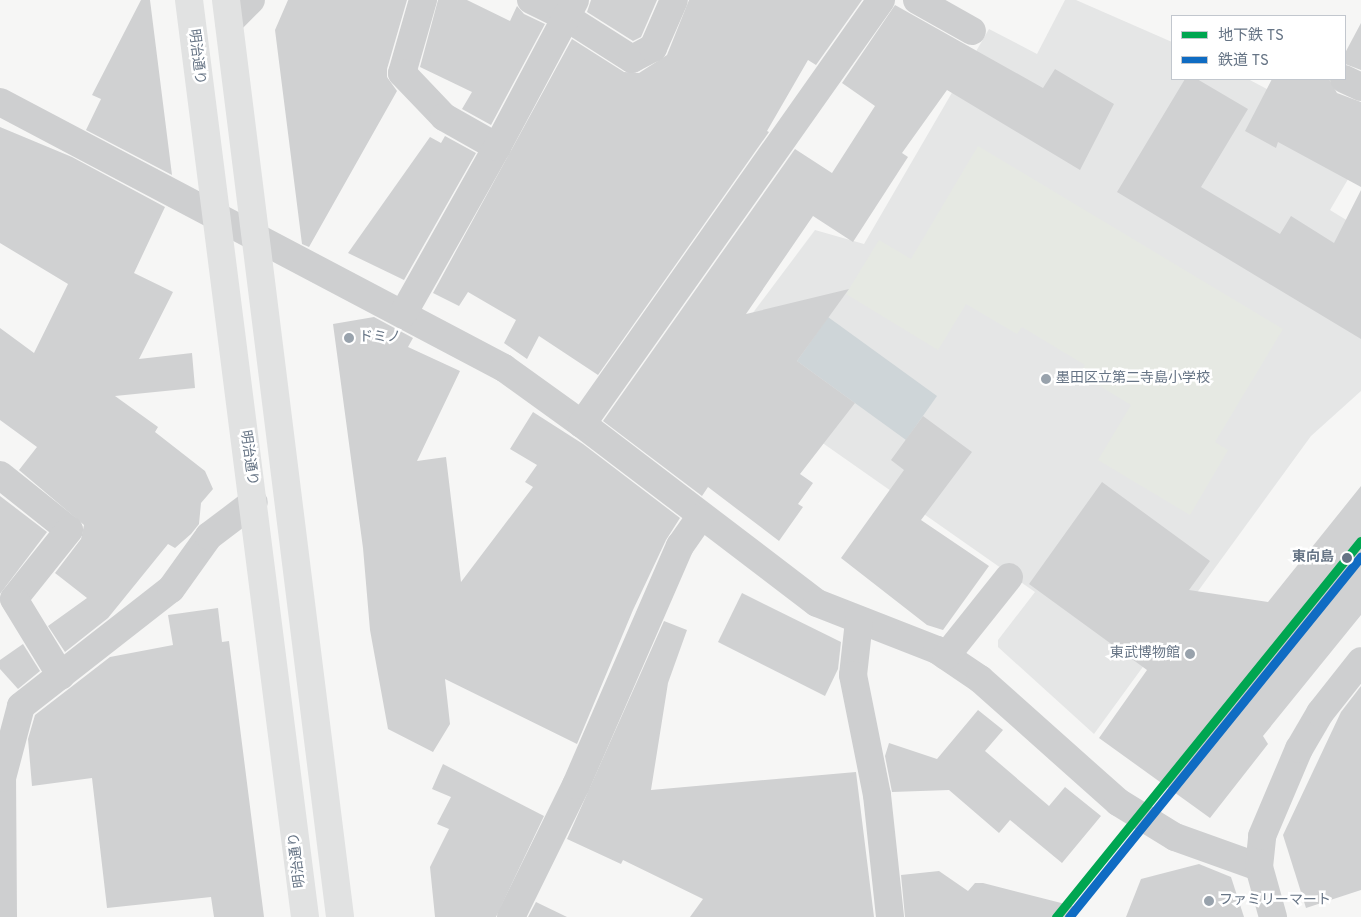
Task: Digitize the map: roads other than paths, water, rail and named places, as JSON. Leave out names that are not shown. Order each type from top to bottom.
[{"type":"main road","name":"明治通り","points":[[189,0],[305,917]]},
{"type":"main road","points":[[228,11],[340,917]]},
{"type":"street","points":[[228,11],[251,0]]},
{"type":"street","points":[[423,0],[402,73],[444,117],[497,146]]},
{"type":"street","points":[[531,0],[570,9],[632,59],[653,48],[674,0]]},
{"type":"street","points":[[582,424],[881,0]]},
{"type":"street","points":[[917,0],[972,31]]},
{"type":"street","points":[[403,314],[497,146],[570,9]]},
{"type":"street","points":[[1346,80],[1361,87]]},
{"type":"street","points":[[0,102],[504,368],[582,424],[700,517],[817,603],[946,656],[980,679],[1118,802],[1175,837],[1259,867]]},
{"type":"street","points":[[0,475],[69,530],[14,599],[61,676]]},
{"type":"street","points":[[2,912],[2,764],[21,706],[171,589],[209,536],[254,502]]},
{"type":"street","points":[[511,917],[576,785],[680,546],[700,517]]},
{"type":"street","points":[[946,656],[1009,577]]},
{"type":"street","points":[[860,621],[853,675],[877,795],[890,917]]},
{"type":"street","points":[[1273,917],[1259,867],[1262,836],[1299,749],[1320,713],[1361,661]]},
{"type":"metro line","name":"TS","points":[[1056,917],[1361,541]]},
{"type":"rail line","name":"TS","points":[[1069,917],[1361,557]]},
{"type":"place","name":"ドミノ","points":[[349,338]]},
{"type":"place","name":"墨田区立第二寺島小学校","points":[[1046,379]]},
{"type":"place","name":"東向島","points":[[1347,558]]},
{"type":"place","name":"東武博物館","points":[[1190,654]]},
{"type":"place","name":"ファミリーマート","points":[[1209,901]]}]
